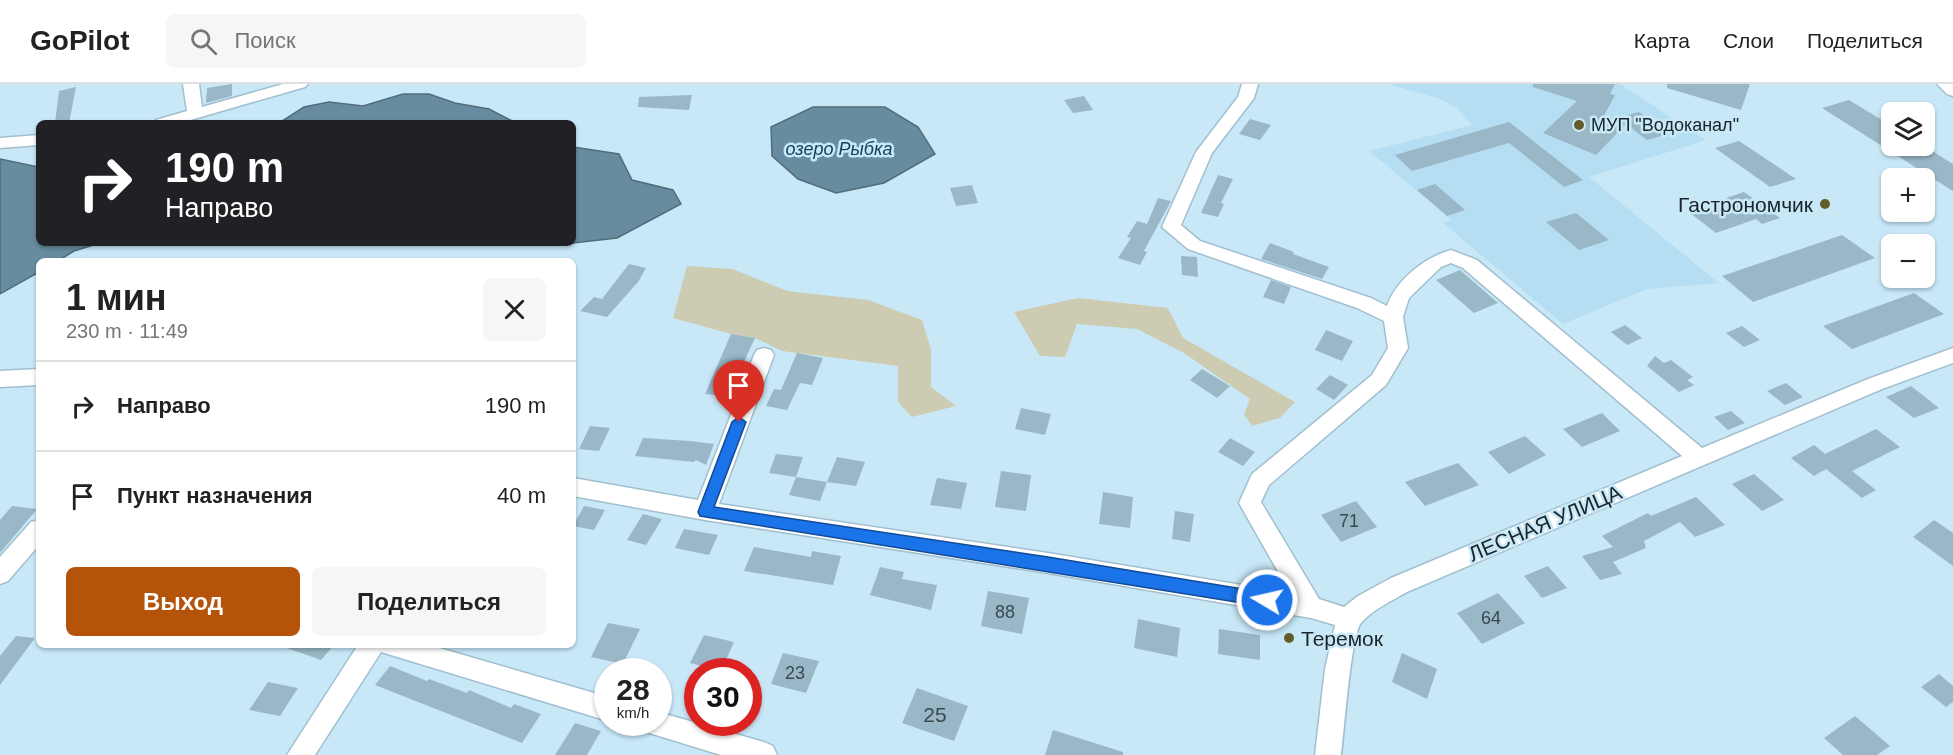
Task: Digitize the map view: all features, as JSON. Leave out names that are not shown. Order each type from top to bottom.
[{"type":"street","points":[[191,84],[195,114]]},
{"type":"street","points":[[173,120],[300,84]]},
{"type":"street","points":[[1250,84],[1246,98],[1204,152],[1171,227],[1194,244],[1364,303],[1393,316]]},
{"type":"street","points":[[1946,84],[1953,91]]},
{"type":"street","points":[[0,143],[36,140]]},
{"type":"street","points":[[1311,607],[1250,503],[1260,480],[1379,380],[1398,348],[1393,316],[1400,296],[1434,263],[1450,256],[1470,264],[1699,458]]},
{"type":"street","points":[[705,512],[764,355]]},
{"type":"street","name":"ЛЕСНАЯ УЛИЦА","points":[[1348,619],[1366,603],[1399,585],[1875,384],[1953,355]]},
{"type":"street","points":[[0,380],[36,377]]},
{"type":"street","points":[[576,488],[705,512],[1048,563],[1311,607],[1348,619],[1338,669],[1328,755]]},
{"type":"street","points":[[0,574],[36,533]]},
{"type":"street","points":[[300,755],[370,648]]},
{"type":"street","points":[[400,648],[594,705]]},
{"type":"street","points":[[672,728],[764,755]]},
{"type":"shaded area","points":[[1388,84],[1620,84],[1706,140],[1589,177],[1719,283],[1647,289],[1563,324],[1443,223],[1452,220],[1369,151],[1472,125],[1457,108],[1440,99]]},
{"type":"shaded area","points":[[687,266],[733,269],[787,291],[868,300],[922,320],[931,349],[931,387],[956,406],[912,417],[898,402],[898,366],[782,351],[755,338],[731,334],[673,318]]},
{"type":"shaded area","points":[[1078,298],[1168,308],[1183,338],[1295,402],[1280,418],[1252,426],[1244,414],[1250,399],[1184,353],[1137,329],[1077,324],[1065,357],[1040,356],[1014,312]]},
{"type":"water","points":[[403,94],[429,94],[455,103],[489,109],[510,120],[284,120],[304,107],[329,102],[363,106]]},
{"type":"water","name":"озеро Рыбка","points":[[813,107],[885,107],[918,127],[935,154],[884,183],[836,193],[798,179],[772,156],[771,127]]},
{"type":"water","points":[[576,147],[619,154],[632,180],[673,190],[681,204],[617,238],[576,243]]},
{"type":"water","points":[[0,159],[36,166],[36,246],[90,246],[74,251],[63,258],[36,258],[36,274],[0,294]]},
{"type":"building","points":[[232,84],[232,96],[206,103],[207,88]]},
{"type":"building","points":[[1533,84],[1615,84],[1610,94],[1615,95],[1600,123],[1639,112],[1668,134],[1647,140],[1626,124],[1596,155],[1543,133],[1577,101],[1533,87]]},
{"type":"building","points":[[1667,84],[1750,84],[1741,110],[1667,88]]},
{"type":"building","points":[[76,87],[70,120],[55,120],[59,91]]},
{"type":"building","points":[[692,95],[689,110],[638,107],[639,97]]},
{"type":"building","points":[[1084,96],[1093,110],[1073,113],[1064,100]]},
{"type":"building","points":[[1849,100],[1881,119],[1881,145],[1822,108]]},
{"type":"building","points":[[1250,119],[1271,125],[1260,140],[1239,134]]},
{"type":"building","points":[[1509,122],[1583,180],[1564,187],[1509,143],[1412,171],[1395,155]]},
{"type":"building","points":[[1739,141],[1796,179],[1770,187],[1715,148]]},
{"type":"building","points":[[1935,153],[1953,164],[1953,191],[1935,180],[1935,168],[1917,168],[1898,156],[1935,156]]},
{"type":"building","points":[[1218,175],[1233,179],[1221,203],[1224,204],[1218,217],[1201,213]]},
{"type":"building","points":[[1435,184],[1465,210],[1447,216],[1417,190]]},
{"type":"building","points":[[972,185],[978,203],[956,206],[950,188]]},
{"type":"building","points":[[1744,192],[1780,218],[1762,224],[1756,219],[1716,233],[1690,213],[1728,200],[1726,198]]},
{"type":"building","points":[[1158,198],[1171,201],[1144,251],[1147,252],[1140,265],[1118,258],[1131,238],[1127,237],[1137,221],[1147,224]]},
{"type":"building","points":[[1576,213],[1609,240],[1579,250],[1546,222]]},
{"type":"building","points":[[1842,235],[1875,258],[1753,302],[1722,276]]},
{"type":"building","points":[[1270,243],[1329,267],[1322,279],[1261,259]]},
{"type":"building","points":[[1181,256],[1197,257],[1198,277],[1182,275]]},
{"type":"building","points":[[629,264],[646,268],[638,282],[607,317],[580,311],[594,297],[602,299]]},
{"type":"building","points":[[1460,270],[1498,303],[1474,313],[1436,280]]},
{"type":"building","points":[[1271,280],[1291,287],[1284,304],[1263,297]]},
{"type":"building","points":[[1914,293],[1944,314],[1852,349],[1823,326]]},
{"type":"building","points":[[1625,325],[1642,338],[1627,345],[1611,332]]},
{"type":"building","points":[[1742,326],[1760,340],[1744,347],[1726,333]]},
{"type":"building","points":[[1326,330],[1353,341],[1342,361],[1315,350]]},
{"type":"building","points":[[731,334],[755,338],[735,381],[739,382],[733,397],[705,394]]},
{"type":"building","points":[[797,353],[823,358],[812,385],[800,383],[787,410],[766,406],[774,389],[781,390]]},
{"type":"building","points":[[1655,356],[1664,363],[1671,360],[1693,377],[1687,380],[1694,385],[1679,392],[1647,366]]},
{"type":"building","points":[[1202,369],[1230,386],[1217,398],[1190,380]]},
{"type":"building","points":[[1330,375],[1348,385],[1334,400],[1316,389]]},
{"type":"building","points":[[1786,383],[1803,397],[1785,405],[1767,391]]},
{"type":"building","points":[[1911,386],[1939,408],[1914,418],[1886,397]]},
{"type":"building","points":[[1021,408],[1051,414],[1045,435],[1015,429]]},
{"type":"building","points":[[1731,411],[1745,423],[1728,430],[1714,417]]},
{"type":"building","points":[[1602,413],[1620,431],[1582,447],[1563,429]]},
{"type":"building","points":[[590,426],[610,428],[599,451],[579,449]]},
{"type":"building","points":[[1876,429],[1900,447],[1852,471],[1876,490],[1862,498],[1826,469],[1814,476],[1791,458],[1814,445],[1825,454]]},
{"type":"building","points":[[1525,436],[1546,455],[1509,474],[1488,452]]},
{"type":"building","points":[[643,438],[714,444],[706,465],[696,460],[694,462],[635,456]]},
{"type":"building","points":[[1230,438],[1255,452],[1243,466],[1218,452]]},
{"type":"building","points":[[776,454],[803,457],[796,477],[769,473]]},
{"type":"building","points":[[837,457],[865,462],[856,486],[827,482]]},
{"type":"building","points":[[1458,463],[1479,485],[1425,506],[1405,482]]},
{"type":"building","points":[[1001,471],[1031,475],[1026,511],[995,507]]},
{"type":"building","points":[[1754,474],[1784,500],[1762,511],[1732,484]]},
{"type":"building","points":[[796,477],[827,482],[820,501],[789,495]]},
{"type":"building","points":[[937,478],[967,483],[961,509],[930,505]]},
{"type":"building","points":[[1103,492],[1133,497],[1130,528],[1099,524]]},
{"type":"building","points":[[1696,497],[1725,525],[1695,537],[1680,522],[1644,541],[1646,548],[1613,562],[1622,574],[1600,580],[1582,556],[1613,547],[1602,536],[1648,513],[1651,516]]},
{"type":"building","points":[[1356,501],[1377,527],[1341,542],[1321,515]]},
{"type":"building","points":[[12,506],[36,509],[0,553],[0,520]]},
{"type":"building","points":[[584,506],[605,510],[594,530],[576,527],[576,521]]},
{"type":"building","points":[[1175,511],[1194,514],[1190,542],[1172,539]]},
{"type":"building","points":[[643,514],[662,519],[646,545],[627,540]]},
{"type":"building","points":[[1934,520],[1953,533],[1953,566],[1913,537]]},
{"type":"building","points":[[684,529],[718,535],[709,555],[675,548]]},
{"type":"building","points":[[754,547],[811,557],[812,551],[841,556],[833,585],[744,571]]},
{"type":"building","points":[[1548,566],[1567,588],[1542,598],[1524,576]]},
{"type":"building","points":[[880,567],[904,572],[902,579],[937,585],[931,610],[870,595]]},
{"type":"building","points":[[988,591],[1029,598],[1022,634],[981,626]]},
{"type":"building","points":[[1498,593],[1525,623],[1482,644],[1457,613]]},
{"type":"building","points":[[1138,619],[1180,628],[1177,657],[1134,648]]},
{"type":"building","points":[[608,623],[640,629],[626,658],[591,657]]},
{"type":"building","points":[[1219,629],[1260,635],[1260,660],[1218,654]]},
{"type":"building","points":[[704,635],[734,642],[727,658],[692,658]]},
{"type":"building","points":[[16,636],[35,638],[0,685],[0,656]]},
{"type":"building","points":[[287,648],[331,648],[321,660]]},
{"type":"building","points":[[783,653],[819,661],[806,693],[771,684]]},
{"type":"building","points":[[1402,653],[1437,669],[1427,699],[1392,682]]},
{"type":"building","points":[[390,666],[427,681],[429,679],[467,693],[469,690],[511,708],[514,704],[541,714],[522,743],[375,685]]},
{"type":"building","points":[[1939,674],[1953,686],[1953,702],[1946,707],[1921,687]]},
{"type":"building","points":[[268,682],[298,688],[280,716],[249,710]]},
{"type":"building","points":[[917,688],[968,706],[954,741],[902,723]]},
{"type":"building","points":[[1855,716],[1890,746],[1877,755],[1843,755],[1824,738]]},
{"type":"building","points":[[575,723],[594,729],[594,736],[598,736],[587,755],[555,755]]},
{"type":"building","points":[[1053,730],[1123,752],[1123,755],[1045,755]]},
{"type":"place","name":"МУП \"Водоканал\"","points":[[1579,125]]},
{"type":"place","name":"Гастрономчик","points":[[1825,204]]},
{"type":"place","name":"Теремок","points":[[1289,638]]},
{"type":"route","points":[[739,422],[705,512],[1048,563],[1267,600]]}]
